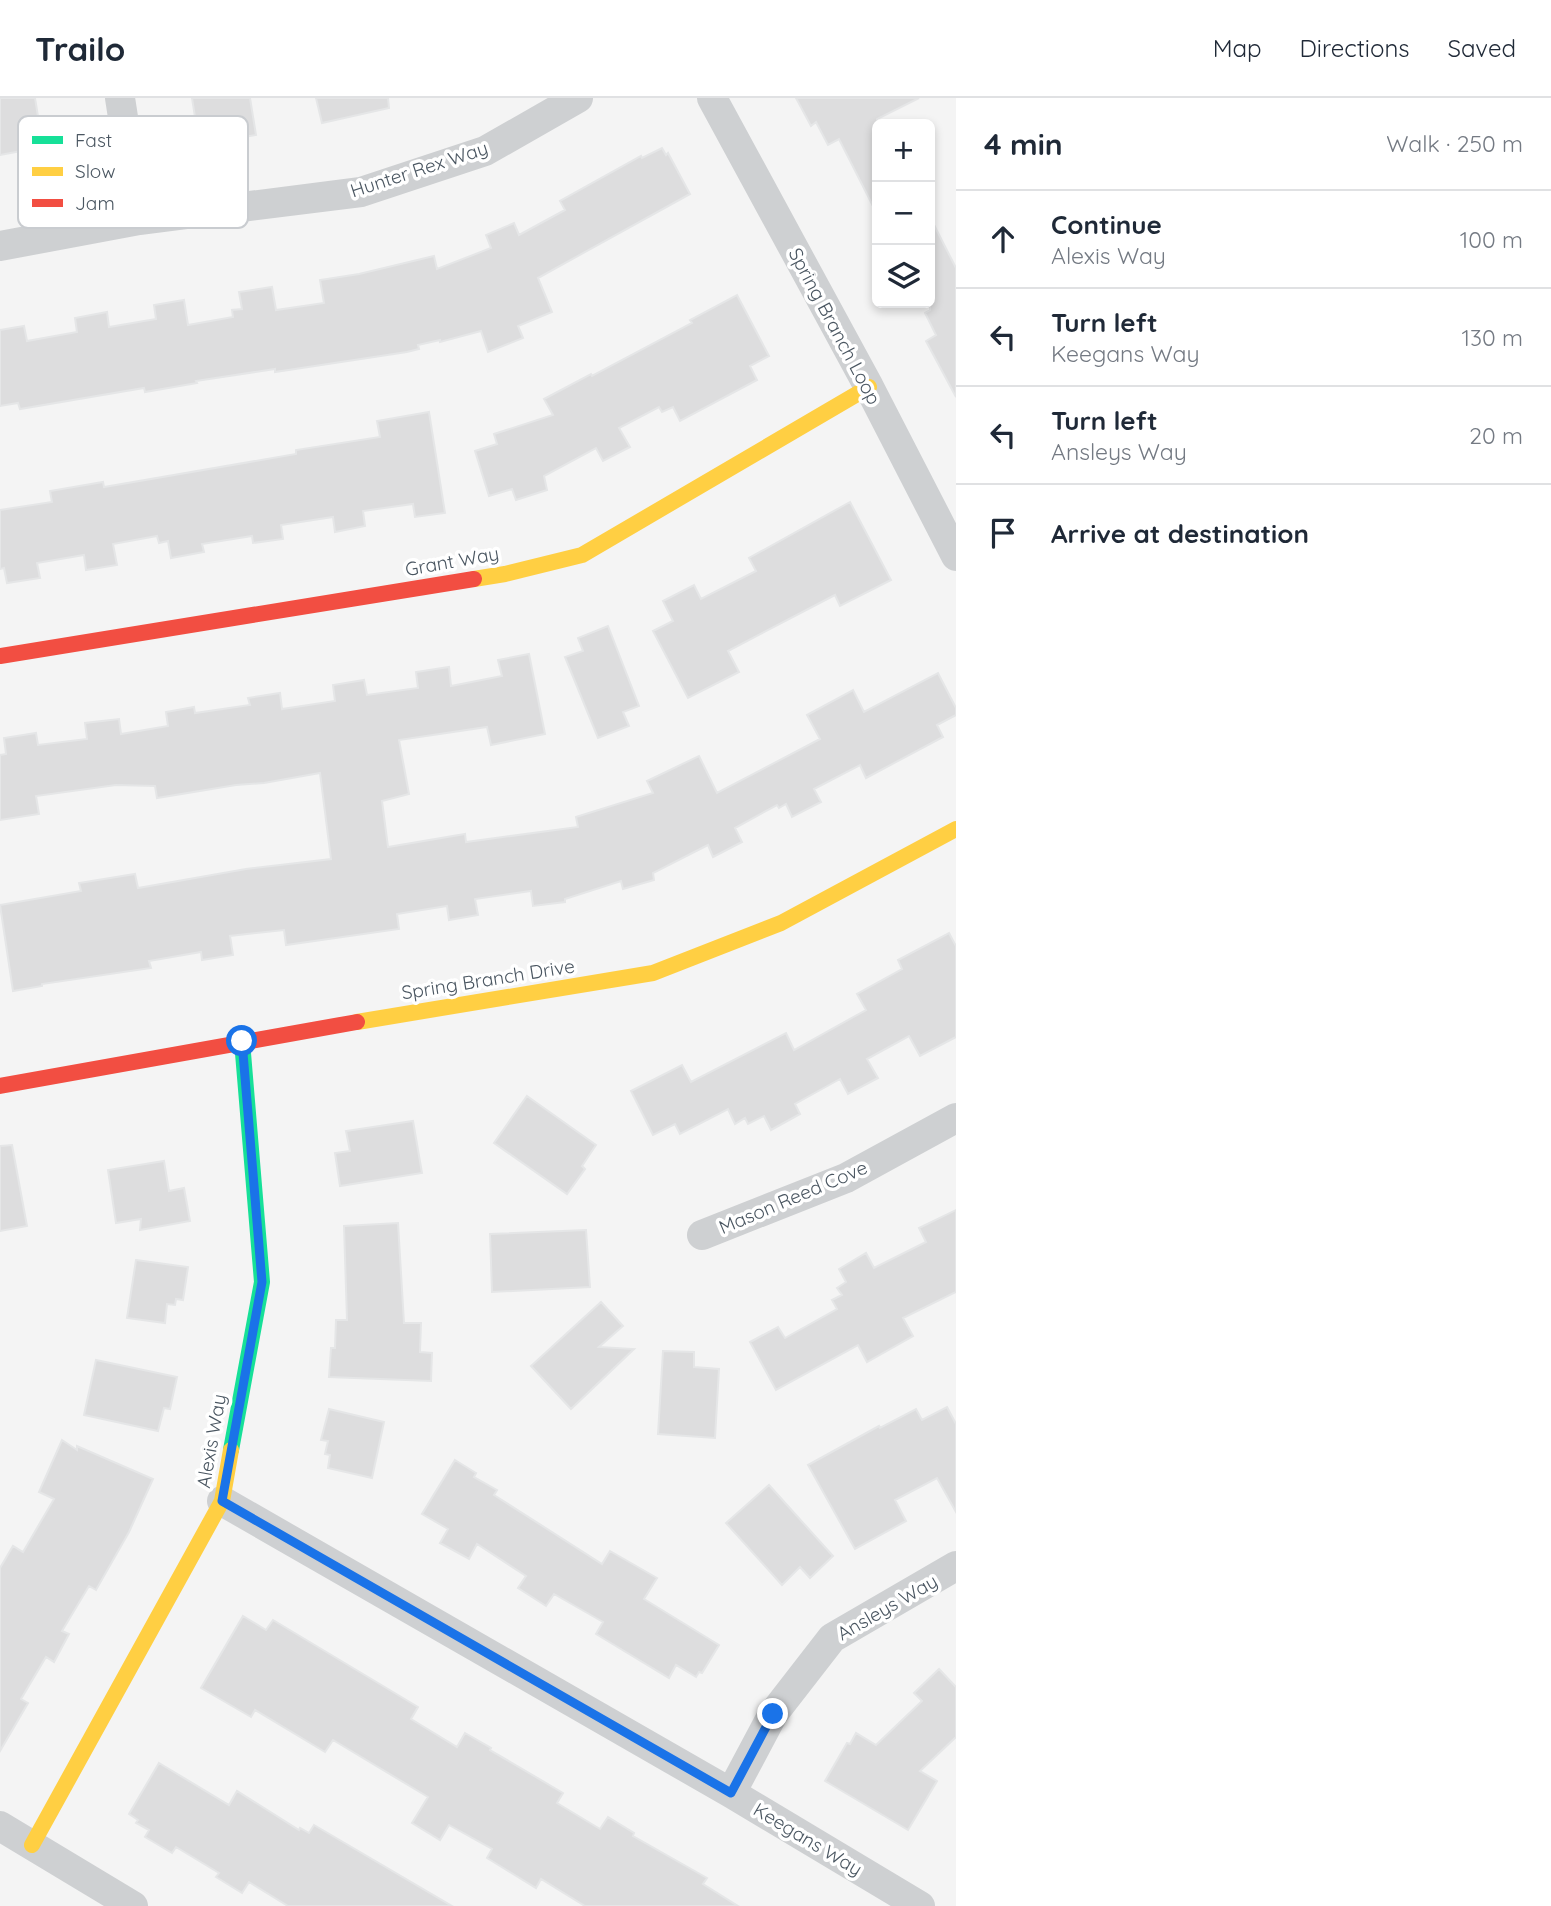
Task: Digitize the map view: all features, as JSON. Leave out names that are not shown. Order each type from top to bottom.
[{"type":"street","points":[[120,98],[123,116]]},
{"type":"street","name":"Hunter Rex Way","points":[[248,206],[361,192],[485,151],[578,98]]},
{"type":"street","name":"Spring Branch Loop","points":[[712,98],[869,387],[956,556]]},
{"type":"street","name":"Hunter Rex Way","points":[[0,246],[96,228]]},
{"type":"street","name":"Grant Way","points":[[0,656],[505,574],[582,555],[869,387]]},
{"type":"street","name":"Spring Branch Drive","points":[[0,1086],[242,1041],[653,973],[781,923],[956,829]]},
{"type":"street","name":"Alexis Way","points":[[32,1845],[222,1501],[262,1282],[242,1041]]},
{"type":"street","name":"Mason Reed Cove","points":[[702,1235],[846,1178],[956,1118]]},
{"type":"street","name":"Keegans Way","points":[[222,1501],[731,1793],[920,1906]]},
{"type":"street","name":"Ansleys Way","points":[[731,1793],[773,1714],[832,1638],[956,1566]]},
{"type":"street","points":[[0,1826],[133,1906]]},
{"type":"building","points":[[0,98],[35,98],[38,116],[18,116],[18,152],[0,155]]},
{"type":"building","points":[[192,98],[250,98],[256,135],[248,136],[248,116],[195,116]]},
{"type":"building","points":[[316,98],[388,98],[389,108],[322,123]]},
{"type":"building","points":[[796,98],[919,98],[872,119],[872,204],[839,139],[828,145],[816,122],[811,126]]},
{"type":"building","points":[[662,148],[666,155],[668,153],[690,194],[538,278],[552,312],[518,326],[523,338],[488,352],[481,331],[418,345],[419,349],[407,352],[196,381],[197,383],[145,392],[144,388],[20,409],[18,403],[0,406],[0,330],[24,326],[27,341],[77,332],[75,318],[107,312],[109,327],[156,319],[154,305],[184,300],[188,325],[233,317],[232,310],[242,309],[239,292],[272,287],[276,310],[324,303],[320,280],[359,274],[434,256],[437,269],[491,248],[486,235],[514,223],[519,235],[565,210],[560,201],[641,156],[642,158]]},
{"type":"building","points":[[935,227],[956,268],[956,397],[926,341],[936,335],[925,313],[935,308]]},
{"type":"building","points":[[737,295],[769,356],[750,366],[757,380],[680,421],[673,407],[662,412],[659,407],[619,428],[630,447],[603,461],[596,448],[544,476],[547,490],[516,500],[512,489],[489,496],[475,451],[497,444],[494,434],[553,415],[544,399],[692,323],[690,320]]},
{"type":"building","points":[[429,412],[445,513],[415,517],[413,504],[363,511],[365,526],[335,532],[333,517],[281,525],[283,539],[253,543],[252,536],[202,544],[204,552],[171,558],[168,541],[159,543],[157,536],[113,544],[117,565],[86,570],[84,555],[37,563],[40,578],[7,583],[4,568],[0,569],[0,510],[52,502],[50,491],[103,482],[104,487],[296,454],[296,450],[380,437],[377,421]]},
{"type":"building","points":[[850,502],[891,580],[840,606],[835,595],[728,651],[739,672],[688,698],[653,631],[673,621],[663,601],[694,585],[701,599],[756,571],[749,558]]},
{"type":"building","points":[[608,626],[639,706],[623,712],[629,726],[598,738],[565,657],[583,651],[578,638]]},
{"type":"building","points":[[529,654],[545,734],[491,745],[487,727],[399,740],[409,794],[382,801],[388,847],[465,834],[466,842],[578,827],[576,817],[653,793],[647,781],[699,756],[717,793],[820,739],[807,715],[853,690],[864,712],[938,673],[956,708],[956,715],[937,725],[943,737],[866,778],[860,765],[814,789],[821,802],[792,817],[786,804],[779,808],[777,805],[735,828],[742,842],[713,857],[708,845],[653,873],[654,880],[623,889],[621,881],[565,899],[565,902],[533,906],[531,891],[475,899],[478,915],[449,920],[447,906],[397,914],[399,929],[286,945],[284,930],[230,936],[233,955],[202,960],[201,952],[149,961],[151,968],[42,984],[13,991],[0,905],[81,891],[79,883],[135,874],[138,888],[246,869],[331,859],[320,773],[157,798],[155,786],[116,785],[36,796],[39,814],[0,820],[0,755],[6,754],[4,738],[36,733],[38,745],[87,739],[85,723],[119,719],[121,734],[168,726],[166,712],[194,707],[195,713],[250,705],[248,698],[280,693],[282,709],[335,701],[333,685],[364,680],[367,695],[418,688],[416,672],[449,667],[451,686],[502,676],[498,660]]},
{"type":"building","points":[[949,933],[956,946],[956,1037],[920,1056],[909,1036],[867,1059],[878,1078],[848,1094],[840,1079],[795,1104],[800,1114],[771,1130],[764,1116],[748,1124],[745,1118],[735,1124],[728,1109],[680,1134],[675,1124],[653,1135],[631,1091],[682,1065],[691,1082],[786,1033],[794,1050],[866,1010],[857,994],[902,969],[898,960]]},
{"type":"building","points":[[527,1096],[596,1145],[582,1166],[585,1169],[567,1194],[494,1143]]},
{"type":"building","points":[[413,1121],[422,1173],[340,1186],[335,1153],[350,1151],[346,1131]]},
{"type":"building","points":[[12,1145],[27,1226],[0,1231],[0,1146]]},
{"type":"building","points":[[164,1161],[169,1191],[184,1188],[190,1221],[140,1230],[141,1219],[116,1223],[108,1170]]},
{"type":"building","points":[[956,1210],[956,1292],[903,1318],[913,1336],[867,1362],[858,1345],[776,1390],[750,1342],[778,1327],[785,1338],[837,1309],[832,1300],[842,1295],[837,1288],[846,1282],[839,1269],[866,1253],[874,1268],[926,1242],[919,1228]]},
{"type":"building","points":[[398,1223],[404,1323],[421,1323],[420,1352],[432,1353],[431,1381],[329,1377],[331,1348],[335,1348],[336,1320],[347,1320],[344,1226]]},
{"type":"building","points":[[586,1230],[590,1287],[492,1292],[490,1234]]},
{"type":"building","points":[[136,1260],[188,1267],[183,1300],[176,1299],[175,1305],[167,1304],[165,1323],[127,1318]]},
{"type":"building","points":[[601,1302],[623,1326],[599,1347],[634,1349],[571,1409],[531,1366]]},
{"type":"building","points":[[663,1351],[694,1352],[694,1367],[719,1369],[715,1438],[658,1434]]},
{"type":"building","points":[[96,1360],[177,1377],[170,1409],[164,1408],[158,1431],[84,1415]]},
{"type":"building","points":[[947,1407],[956,1424],[956,1512],[937,1478],[895,1500],[906,1521],[855,1549],[808,1465],[916,1409],[922,1420]]},
{"type":"building","points":[[329,1409],[384,1422],[372,1478],[328,1468],[330,1455],[325,1454],[328,1441],[321,1440]]},
{"type":"building","points":[[62,1440],[77,1450],[77,1446],[153,1479],[129,1532],[96,1590],[89,1586],[62,1631],[69,1634],[54,1662],[46,1657],[21,1699],[28,1703],[0,1751],[0,1568],[13,1546],[23,1552],[54,1499],[39,1492]]},
{"type":"building","points":[[455,1460],[476,1473],[474,1477],[497,1490],[494,1495],[602,1564],[610,1551],[657,1578],[644,1599],[719,1645],[702,1673],[699,1672],[696,1677],[676,1665],[669,1678],[596,1634],[603,1622],[554,1594],[546,1606],[518,1588],[526,1576],[477,1544],[469,1559],[440,1543],[448,1529],[422,1514]]},
{"type":"building","points":[[769,1485],[833,1556],[810,1578],[800,1567],[782,1585],[726,1523]]},
{"type":"building","points":[[243,1616],[266,1630],[273,1620],[418,1707],[411,1719],[457,1747],[465,1733],[563,1793],[557,1803],[600,1829],[608,1817],[634,1833],[633,1836],[707,1878],[703,1884],[738,1906],[585,1906],[541,1879],[536,1888],[487,1858],[492,1849],[449,1825],[440,1840],[412,1823],[428,1797],[333,1740],[325,1752],[255,1710],[251,1717],[201,1688]]},
{"type":"building","points":[[939,1669],[956,1687],[956,1737],[920,1771],[937,1781],[908,1830],[825,1781],[847,1743],[850,1744],[856,1733],[876,1745],[922,1701],[914,1693]]},
{"type":"building","points":[[159,1763],[229,1805],[237,1791],[299,1830],[300,1828],[309,1833],[314,1825],[452,1906],[288,1906],[249,1882],[242,1893],[216,1877],[219,1873],[176,1847],[172,1853],[145,1837],[149,1830],[136,1823],[138,1820],[129,1814]]},
{"type":"traffic: fast","points":[[231,1450],[262,1282],[242,1041]]},
{"type":"traffic: slow","points":[[474,579],[582,555],[869,387]]},
{"type":"traffic: slow","points":[[357,1022],[653,973],[781,923],[956,829]]},
{"type":"traffic: slow","points":[[32,1845],[222,1501],[231,1450]]},
{"type":"traffic: jam","points":[[0,656],[474,579]]},
{"type":"traffic: jam","points":[[0,1086],[357,1022]]},
{"type":"route","points":[[242,1041],[262,1282],[222,1501],[731,1793],[773,1714]]}]
